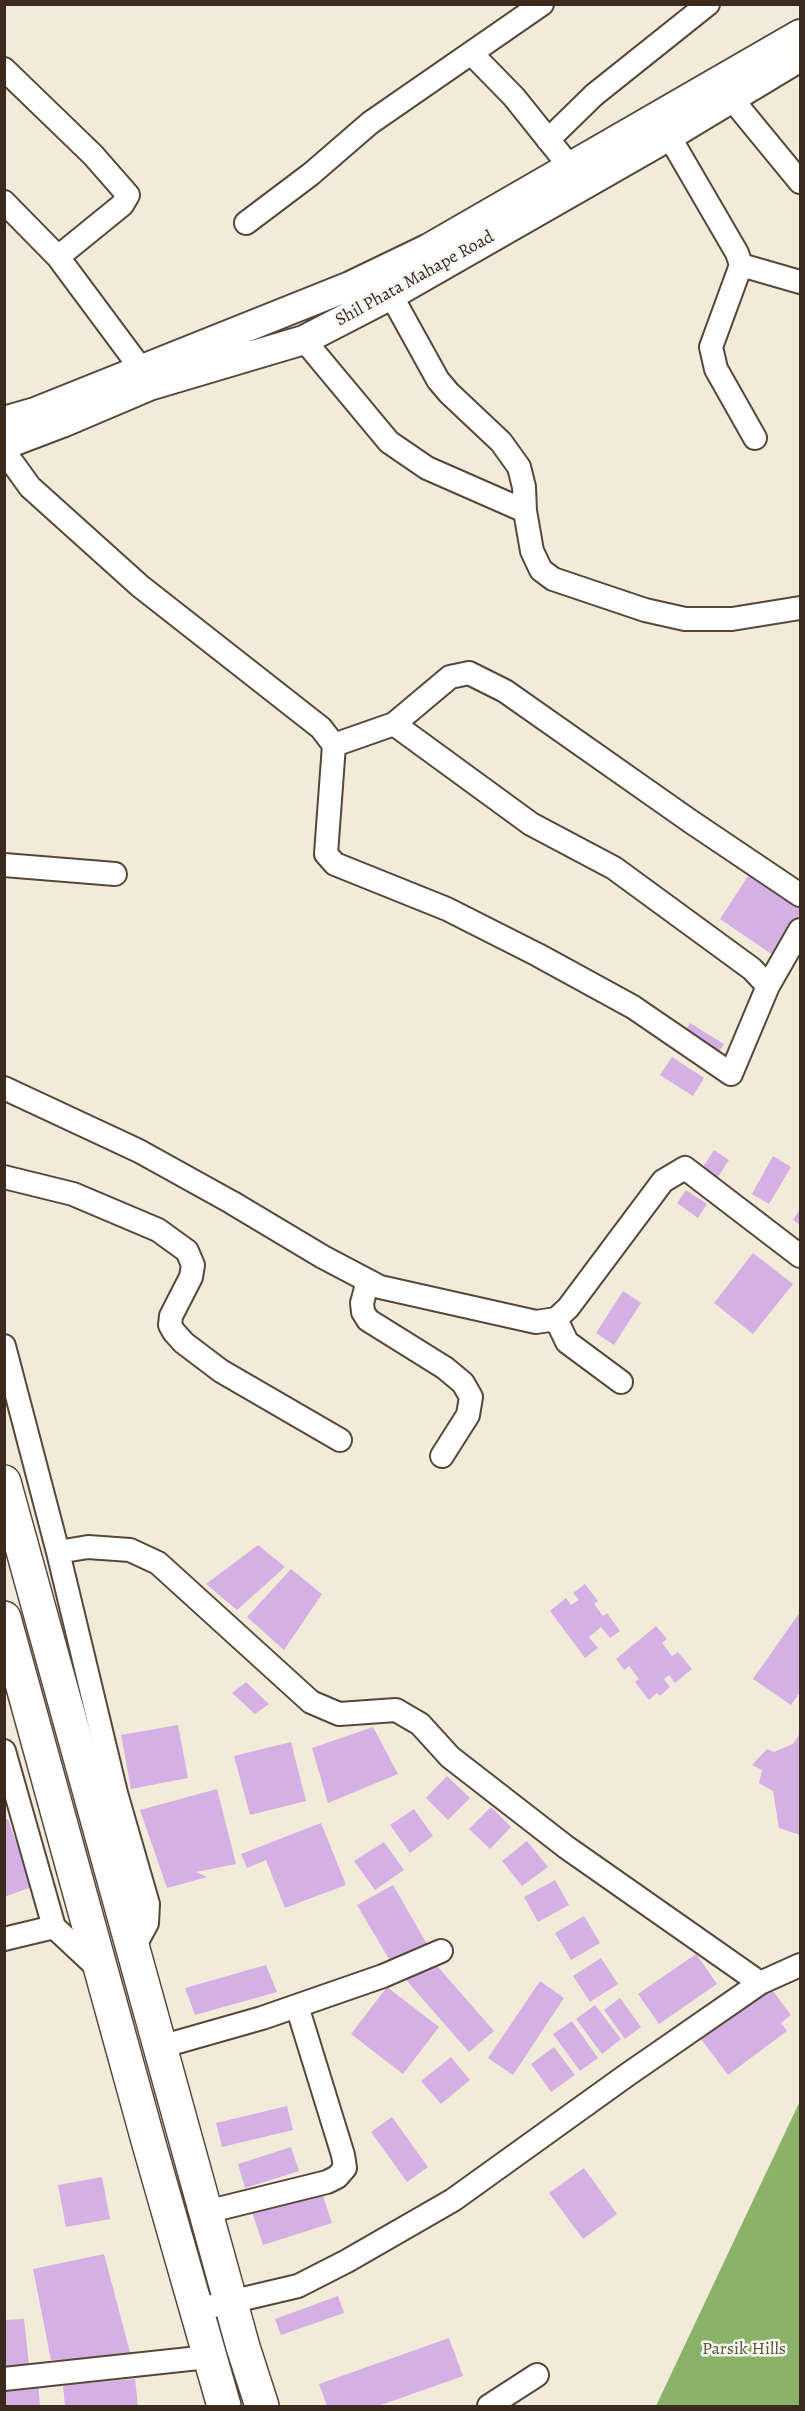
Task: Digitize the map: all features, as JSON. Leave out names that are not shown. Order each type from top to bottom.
[{"type":"highway","points":[[4,1482],[231,2303],[262,2406]]},
{"type":"highway","points":[[4,1618],[208,2357],[224,2406]]},
{"type":"highway","points":[[149,2144],[184,2134]]},
{"type":"main road","name":"Shil Phata Mahape Road","points":[[4,420],[145,378],[304,340],[391,295],[801,34]]},
{"type":"main road","name":"Shil Phata Mahape Road","points":[[4,445],[62,423],[145,378],[360,281],[577,175],[669,135],[731,98],[797,64]]},
{"type":"street","points":[[246,223],[311,174],[370,123],[542,4]]},
{"type":"street","points":[[548,140],[594,95],[708,4]]},
{"type":"street","points":[[471,53],[514,97],[577,175]]},
{"type":"street","points":[[4,69],[93,155],[128,195],[122,205],[58,257]]},
{"type":"street","points":[[731,98],[801,182]]},
{"type":"street","points":[[669,135],[737,253],[741,265],[711,347],[716,369],[755,438]]},
{"type":"street","points":[[4,202],[58,257],[145,378]]},
{"type":"street","points":[[741,265],[801,282]]},
{"type":"street","points":[[391,295],[443,386],[501,442],[519,467],[524,487],[525,511],[532,551],[541,570],[553,579],[645,610],[685,619],[732,619],[801,608]]},
{"type":"street","points":[[304,340],[389,442],[427,468],[525,511]]},
{"type":"street","points":[[4,451],[30,488],[140,586],[321,728],[334,745],[326,854],[335,864],[447,909],[538,955],[633,1007],[731,1074],[768,986],[794,957],[801,930]]},
{"type":"street","points":[[334,745],[394,724],[450,677],[469,673],[505,691],[690,821],[801,895]]},
{"type":"street","points":[[394,724],[531,824],[614,868],[752,969],[768,986]]},
{"type":"street","points":[[4,865],[115,874]]},
{"type":"street","points":[[4,1088],[139,1151],[323,1257],[380,1287],[536,1322],[556,1319],[568,1308],[663,1181],[684,1168],[801,1256]]},
{"type":"street","points":[[4,1177],[73,1194],[158,1230],[187,1251],[194,1265],[191,1278],[171,1316],[170,1325],[174,1332],[183,1342],[221,1371],[340,1440]]},
{"type":"street","points":[[368,1281],[362,1303],[363,1312],[368,1320],[445,1368],[463,1383],[471,1397],[468,1415],[442,1456]]},
{"type":"street","points":[[556,1319],[567,1342],[621,1382]]},
{"type":"street","points":[[4,1346],[58,1552],[116,1793],[148,1904],[147,1923],[133,1949]]},
{"type":"street","points":[[58,1552],[88,1547],[130,1550],[158,1563],[311,1702],[339,1714],[396,1710],[420,1724],[450,1756],[566,1847],[760,1983]]},
{"type":"street","points":[[4,1750],[54,1927],[102,1972]]},
{"type":"street","points":[[4,1939],[54,1927]]},
{"type":"street","points":[[160,2046],[262,2018],[383,1976],[441,1951]]},
{"type":"street","points":[[195,2310],[298,2286],[347,2261],[453,2200],[627,2074],[760,1983],[801,1965]]},
{"type":"street","points":[[206,2212],[327,2182],[337,2177],[345,2168],[297,2006]]},
{"type":"street","points":[[4,2379],[208,2357]]},
{"type":"street","points":[[489,2406],[537,2375]]},
{"type":"green space","name":"Parsik Hills","points":[[800,2101],[800,2406],[656,2406]]},
{"type":"building","points":[[750,873],[800,906],[800,914],[773,955],[720,919]]},
{"type":"building","points":[[690,1023],[724,1044],[716,1057],[682,1036]]},
{"type":"building","points":[[672,1057],[704,1078],[693,1096],[660,1075]]},
{"type":"building","points":[[714,1150],[729,1160],[716,1180],[701,1170]]},
{"type":"building","points":[[773,1156],[791,1167],[769,1204],[752,1194]]},
{"type":"building","points":[[686,1190],[707,1204],[698,1218],[677,1203]]},
{"type":"building","points":[[800,1209],[800,1225],[793,1220]]},
{"type":"building","points":[[753,1253],[793,1284],[753,1334],[714,1303]]},
{"type":"building","points":[[623,1291],[641,1303],[614,1345],[596,1333]]},
{"type":"building","points":[[258,1545],[285,1567],[237,1610],[206,1584]]},
{"type":"building","points":[[291,1569],[322,1594],[284,1650],[247,1617]]},
{"type":"building","points":[[585,1584],[598,1601],[594,1604],[603,1616],[607,1613],[620,1631],[610,1638],[601,1627],[589,1637],[598,1648],[585,1658],[550,1611],[566,1598],[571,1605],[579,1600],[573,1593]]},
{"type":"building","points":[[800,1612],[800,1692],[791,1705],[753,1679]]},
{"type":"building","points":[[656,1626],[667,1639],[662,1643],[672,1656],[678,1652],[692,1669],[675,1683],[669,1675],[664,1679],[670,1687],[660,1696],[657,1693],[649,1700],[635,1682],[639,1679],[629,1666],[624,1670],[616,1659]]},
{"type":"building","points":[[246,1682],[269,1704],[255,1714],[232,1693]]},
{"type":"building","points":[[178,1725],[188,1778],[131,1789],[121,1735]]},
{"type":"building","points":[[373,1727],[398,1774],[328,1803],[312,1748]]},
{"type":"building","points":[[800,1733],[800,1835],[779,1828],[773,1791],[759,1783],[762,1770],[752,1765],[767,1749],[774,1752],[793,1744]]},
{"type":"building","points":[[291,1742],[306,1801],[250,1815],[234,1756]]},
{"type":"building","points":[[447,1776],[470,1798],[448,1820],[426,1798]]},
{"type":"building","points":[[217,1789],[236,1864],[196,1872],[207,1877],[167,1888],[140,1810]]},
{"type":"building","points":[[491,1807],[511,1827],[490,1849],[469,1829]]},
{"type":"building","points":[[414,1809],[433,1836],[410,1853],[390,1825]]},
{"type":"building","points":[[8,1819],[32,1887],[4,1897],[4,1820]]},
{"type":"building","points":[[321,1823],[346,1885],[285,1908],[266,1860],[247,1868],[241,1854]]},
{"type":"building","points":[[527,1841],[548,1867],[522,1886],[502,1861]]},
{"type":"building","points":[[384,1842],[404,1870],[375,1890],[354,1861]]},
{"type":"building","points":[[555,1880],[569,1905],[538,1922],[524,1897]]},
{"type":"building","points":[[393,1885],[427,1944],[392,1964],[357,1905]]},
{"type":"building","points":[[584,1916],[600,1943],[571,1960],[555,1933]]},
{"type":"building","points":[[696,1954],[717,1984],[659,2024],[638,1994]]},
{"type":"building","points":[[601,1958],[618,1984],[590,2002],[573,1976]]},
{"type":"building","points":[[431,1959],[494,2031],[469,2052],[406,1980]]},
{"type":"building","points":[[266,1965],[277,1992],[195,2015],[185,1988]]},
{"type":"building","points":[[540,1981],[564,1998],[513,2075],[488,2058]]},
{"type":"building","points":[[387,1987],[439,2027],[403,2074],[351,2034]]},
{"type":"building","points":[[770,1987],[791,2015],[781,2023],[787,2031],[728,2075],[701,2039]]},
{"type":"building","points":[[620,1998],[641,2027],[625,2039],[604,2010]]},
{"type":"building","points":[[595,2005],[621,2039],[602,2054],[576,2019]]},
{"type":"building","points":[[572,2021],[598,2058],[580,2071],[553,2034]]},
{"type":"building","points":[[554,2047],[575,2075],[551,2092],[531,2064]]},
{"type":"building","points":[[451,2057],[470,2080],[441,2104],[421,2081]]},
{"type":"building","points":[[287,2106],[293,2130],[222,2147],[216,2123]]},
{"type":"building","points":[[392,2117],[428,2167],[407,2182],[371,2132]]},
{"type":"building","points":[[291,2147],[299,2171],[245,2188],[238,2164]]},
{"type":"building","points":[[584,2168],[617,2214],[583,2239],[549,2193]]},
{"type":"building","points":[[102,2177],[110,2219],[66,2227],[58,2185]]},
{"type":"building","points":[[320,2187],[332,2223],[263,2245],[251,2209]]},
{"type":"building","points":[[104,2254],[131,2356],[51,2360],[33,2269]]},
{"type":"building","points":[[338,2296],[344,2313],[281,2335],[275,2319]]},
{"type":"building","points":[[24,2319],[29,2365],[4,2368],[4,2320]]},
{"type":"building","points":[[449,2338],[463,2376],[378,2406],[327,2406],[319,2384]]},
{"type":"building","points":[[135,2379],[138,2406],[65,2406],[63,2385]]},
{"type":"building","points":[[38,2382],[40,2406],[4,2406],[4,2385]]}]
